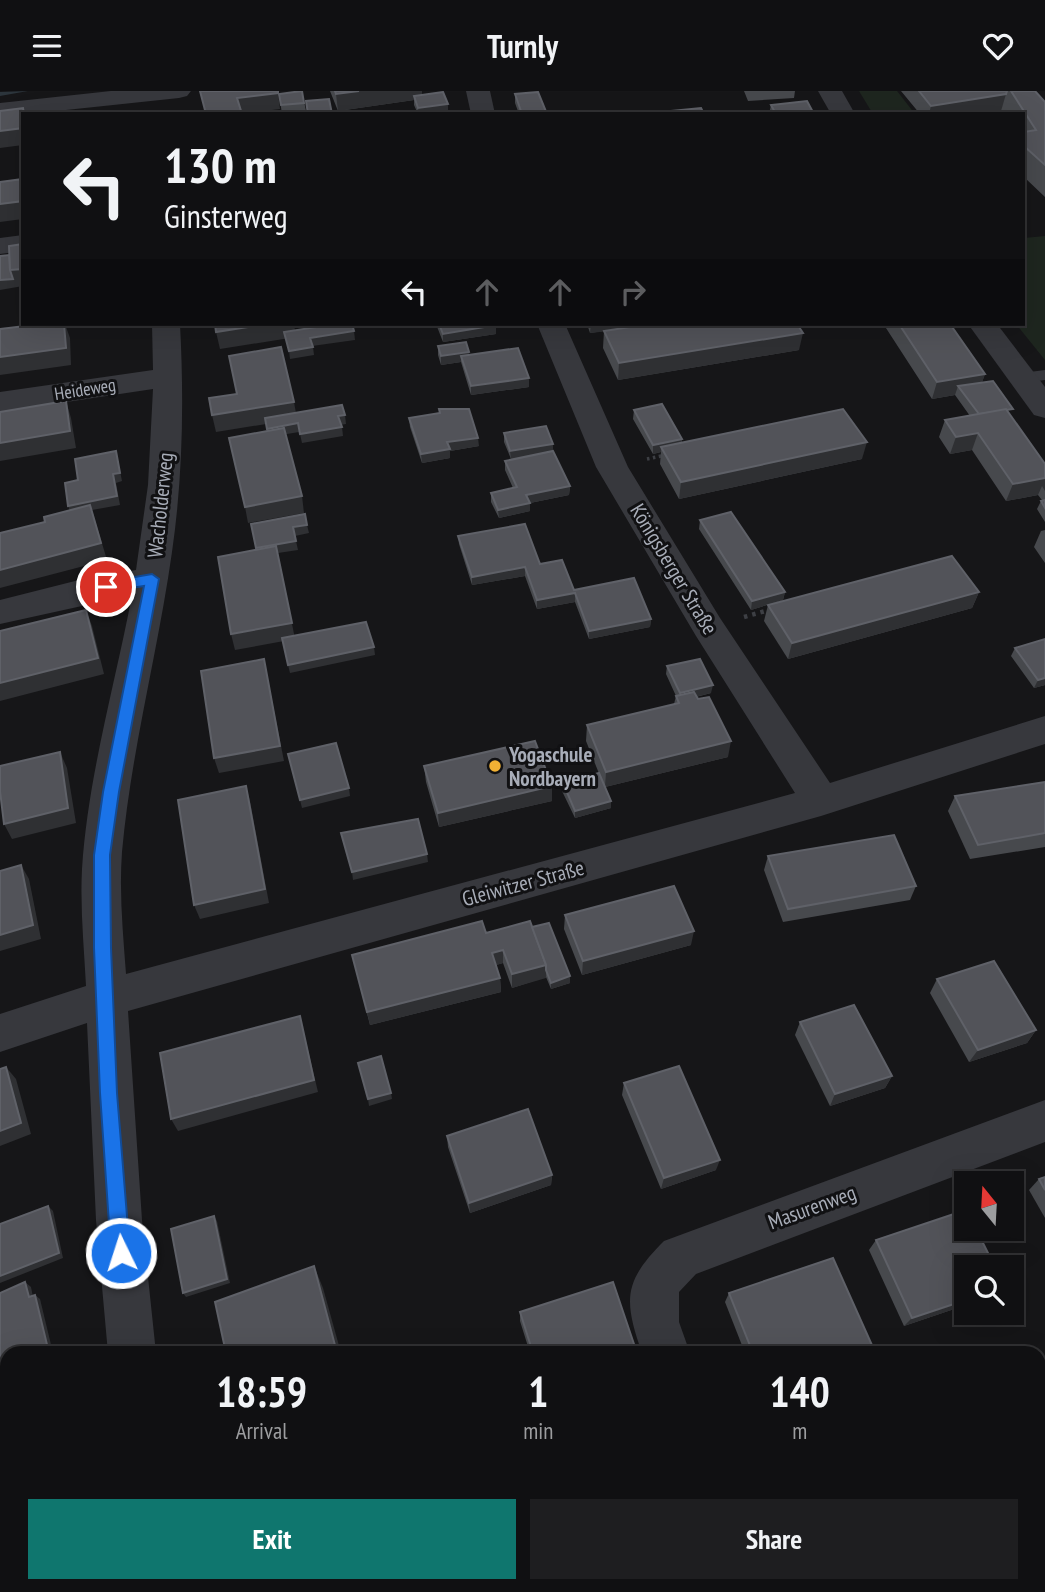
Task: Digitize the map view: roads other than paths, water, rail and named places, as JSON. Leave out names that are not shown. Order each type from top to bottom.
[{"type":"street","points":[[0,110],[143,104],[179,91]]},
{"type":"street","points":[[478,91],[483,112]]},
{"type":"street","points":[[830,91],[843,112]]},
{"type":"street","points":[[0,246],[21,243]]},
{"type":"street","name":"Wacholderweg","points":[[131,1346],[110,1119],[107,998],[102,948],[102,855],[111,792],[152,579],[168,429],[166,326]]},
{"type":"street","name":"Königsberger Straße","points":[[552,326],[612,467],[708,627],[821,801]]},
{"type":"street","points":[[984,326],[1034,376],[1045,408]]},
{"type":"street","name":"Heideweg","points":[[0,402],[169,377]]},
{"type":"street","points":[[0,612],[83,591],[152,579]]},
{"type":"street","name":"Gleiwitzer Straße","points":[[0,1033],[107,998],[821,801],[1045,730]]},
{"type":"street","name":"Masurenweg","points":[[664,1346],[655,1322],[655,1283],[680,1257],[1045,1121]]},
{"type":"waterway","points":[[0,94],[24,91]]},
{"type":"place","name":"Yogaschule Nordbayern","points":[[495,766]]}]
